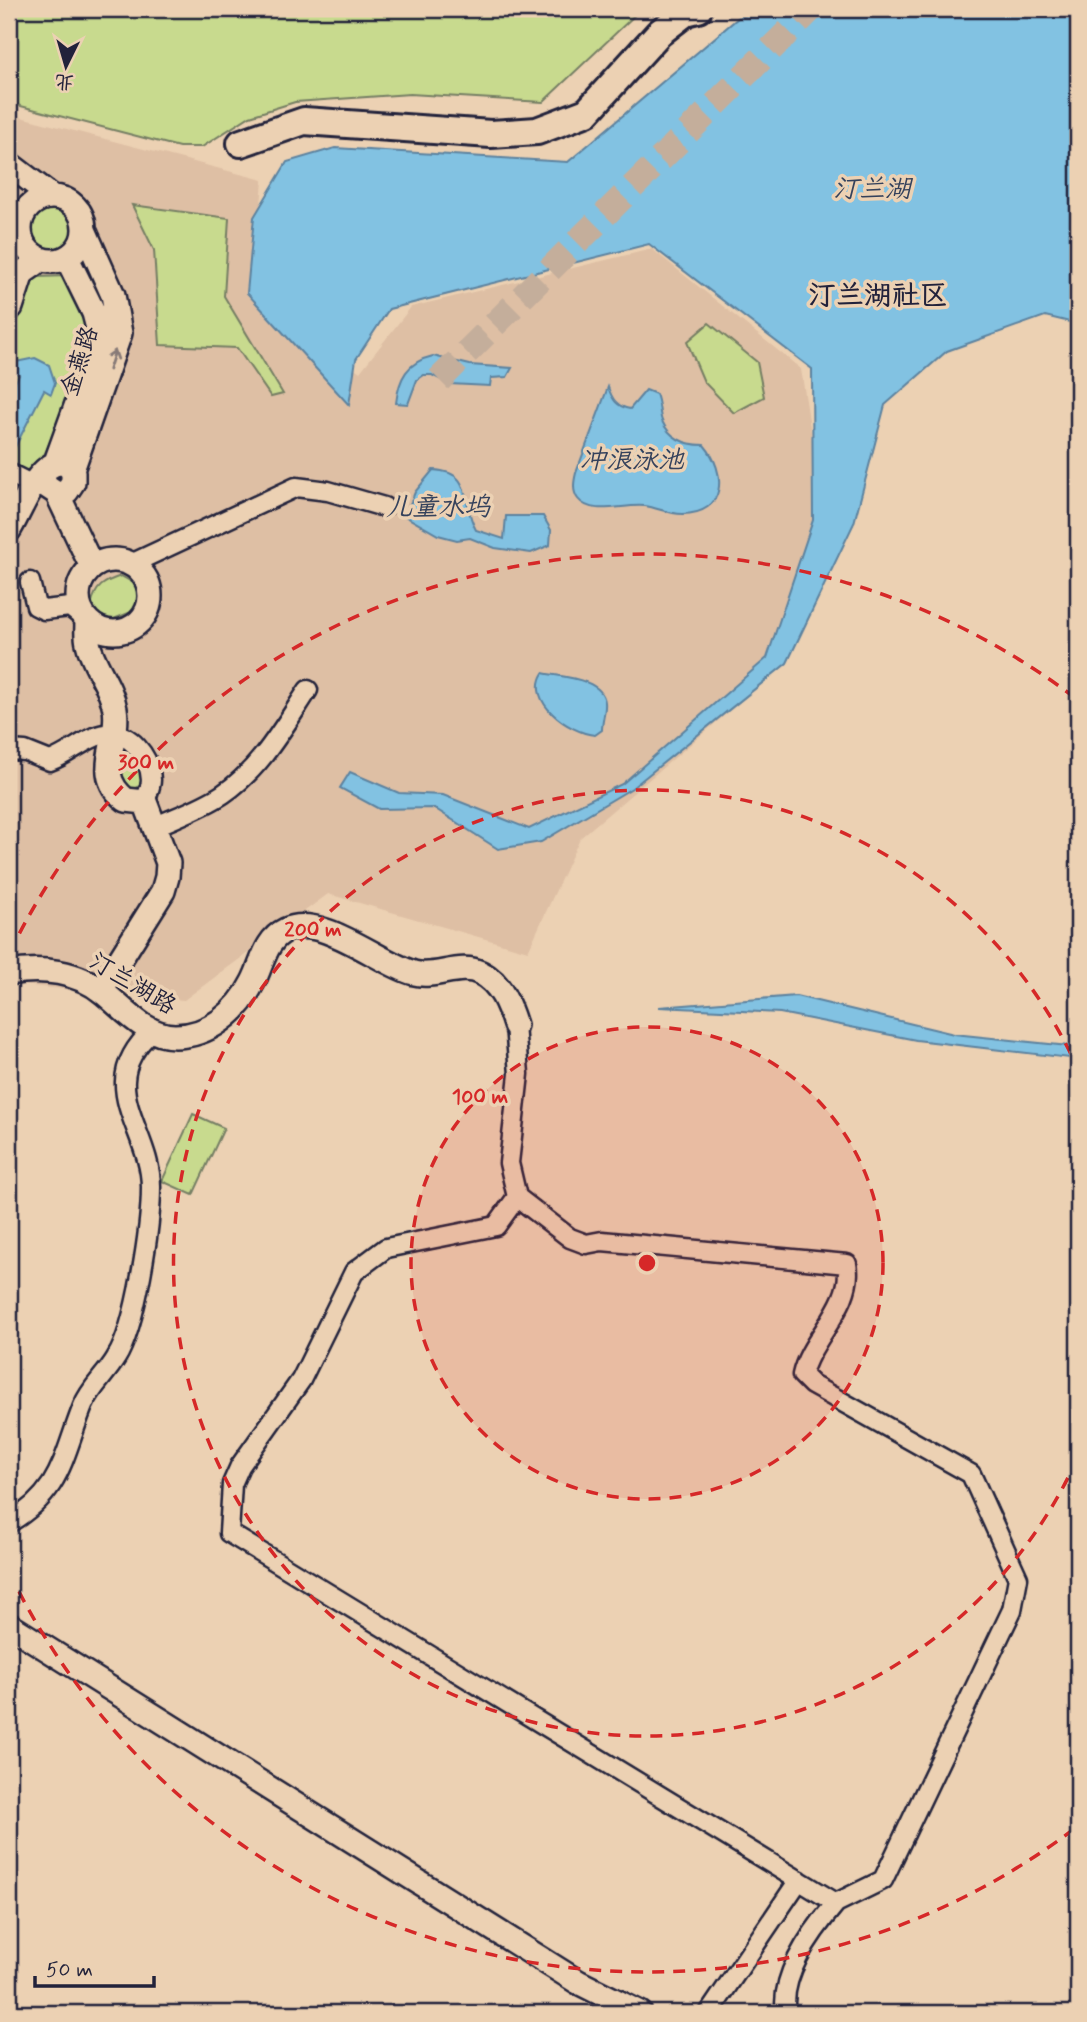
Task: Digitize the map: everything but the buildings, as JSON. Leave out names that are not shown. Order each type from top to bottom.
[{"type":"main road","points":[[241,143],[304,121],[491,134],[537,131],[587,111],[659,33],[687,12],[698,9]]},
{"type":"street","name":"金燕路","points":[[9,164],[45,198]]},
{"type":"street","name":"金燕路","points":[[9,174],[45,198],[72,203],[84,221],[85,232],[113,295],[120,333],[41,486],[9,530]]},
{"type":"street","name":"金燕路","points":[[41,486],[96,351],[99,332],[94,313],[49,261],[28,251],[20,232],[25,211],[45,198]]},
{"type":"street","points":[[10,309],[22,274],[76,252],[85,232]]},
{"type":"street","name":"金燕路","points":[[9,244],[22,262],[49,261]]},
{"type":"street","points":[[9,267],[10,309]]},
{"type":"street","points":[[9,473],[41,486],[96,565]]},
{"type":"street","points":[[131,564],[296,487],[328,491],[384,507]]},
{"type":"street","points":[[30,582],[36,606],[44,610],[70,607],[87,621],[109,632],[122,631],[143,618],[150,595],[141,572],[131,564],[110,560],[96,565],[79,587],[80,611],[87,621],[88,643],[115,708],[114,735],[107,761],[110,781],[126,800],[145,802]]},
{"type":"street","points":[[154,827],[220,796],[240,781],[277,739],[308,690]]},
{"type":"street","points":[[9,750],[25,751],[50,761],[70,754],[96,737],[114,735],[136,745],[143,754],[151,781],[145,802],[168,863],[165,884],[101,990]]},
{"type":"street","name":"汀兰湖路","points":[[9,973],[52,970],[101,990],[134,1019],[153,1030],[170,1036],[191,1036],[213,1026],[244,997],[267,947],[277,935],[290,928],[306,927],[332,934],[415,974],[433,975],[460,969],[481,973],[498,988],[509,1004],[515,1025]]},
{"type":"street","points":[[515,1025],[519,1074],[509,1163],[517,1197],[570,1238],[586,1244],[603,1241],[846,1264],[849,1276],[841,1301],[805,1358],[802,1375],[812,1385],[971,1474],[1018,1578],[1012,1610],[883,1880],[836,1903],[816,1927],[795,1965],[784,2001],[786,2013]]},
{"type":"street","points":[[9,1523],[47,1494],[59,1472],[86,1400],[116,1358],[129,1331],[151,1186],[124,1089],[129,1064],[138,1043],[153,1030]]},
{"type":"street","points":[[517,1197],[496,1226],[386,1248],[354,1272],[301,1380],[240,1466],[232,1484],[229,1533],[836,1903]]},
{"type":"street","points":[[9,1625],[578,1982],[640,2013]]},
{"type":"street","points":[[709,2013],[799,1880]]},
{"type":"shaded area","points":[[9,114],[263,180],[254,297],[360,372],[411,307],[652,249],[801,369],[828,542],[778,670],[580,838],[528,951],[328,894],[184,1000],[9,984]]},
{"type":"green space","points":[[9,9],[614,9],[634,16],[543,102],[410,94],[295,102],[250,116],[202,147],[179,147],[9,103]]},
{"type":"green space","points":[[53,203],[72,211],[80,230],[72,249],[53,257],[34,249],[26,230],[34,211]]},
{"type":"green space","points":[[132,205],[229,218],[224,296],[283,394],[271,397],[237,348],[160,345],[154,250]]},
{"type":"green space","points":[[68,276],[91,332],[87,353],[44,456],[33,468],[21,472],[9,465],[9,345],[29,284],[37,277]]},
{"type":"green space","points":[[709,323],[757,362],[764,397],[734,413],[704,382],[687,342]]},
{"type":"green space","points":[[121,576],[137,585],[144,607],[101,624],[91,605],[95,593],[109,580]]},
{"type":"green space","points":[[126,745],[133,750],[145,779],[132,792],[124,788],[114,750]]},
{"type":"green space","points":[[193,1114],[224,1128],[193,1195],[162,1181]]},
{"type":"water","name":"汀兰湖","points":[[764,9],[1078,9],[1078,324],[1045,316],[947,351],[885,405],[854,523],[787,663],[632,788],[541,842],[498,849],[434,808],[379,809],[340,788],[350,772],[399,793],[443,795],[529,829],[622,784],[767,658],[813,520],[812,369],[649,244],[389,309],[356,359],[349,405],[247,293],[254,217],[287,162],[335,148],[568,162],[738,18]]},
{"type":"water","points":[[433,356],[470,365],[512,368],[507,377],[491,378],[490,386],[449,384],[432,375],[424,375],[417,380],[408,404],[396,403],[399,386],[406,372],[417,362]]},
{"type":"water","points":[[35,358],[49,365],[55,383],[51,394],[44,390],[9,459],[9,394],[19,375],[9,369],[16,362]]},
{"type":"water","name":"冲浪泳池","points":[[608,387],[616,402],[630,409],[646,390],[656,394],[662,421],[674,437],[691,444],[704,445],[717,467],[719,479],[715,499],[708,507],[697,512],[677,514],[645,506],[592,507],[578,499],[574,489],[576,473]]},
{"type":"water","name":"儿童水坞","points":[[433,470],[446,472],[461,482],[476,530],[504,539],[506,516],[543,516],[551,530],[550,545],[531,553],[495,548],[470,538],[457,540],[438,535],[405,516],[415,492]]},
{"type":"water","points":[[543,673],[580,680],[597,688],[605,702],[602,730],[595,735],[585,733],[552,714],[540,694],[539,684]]},
{"type":"water","points":[[796,996],[954,1034],[1078,1047],[1078,1059],[916,1040],[780,1013],[659,1007]]},
{"type":"tunnel","points":[[439,380],[811,9]]},
{"type":"district","name":"汀兰湖社区","points":[[878,294]]}]
